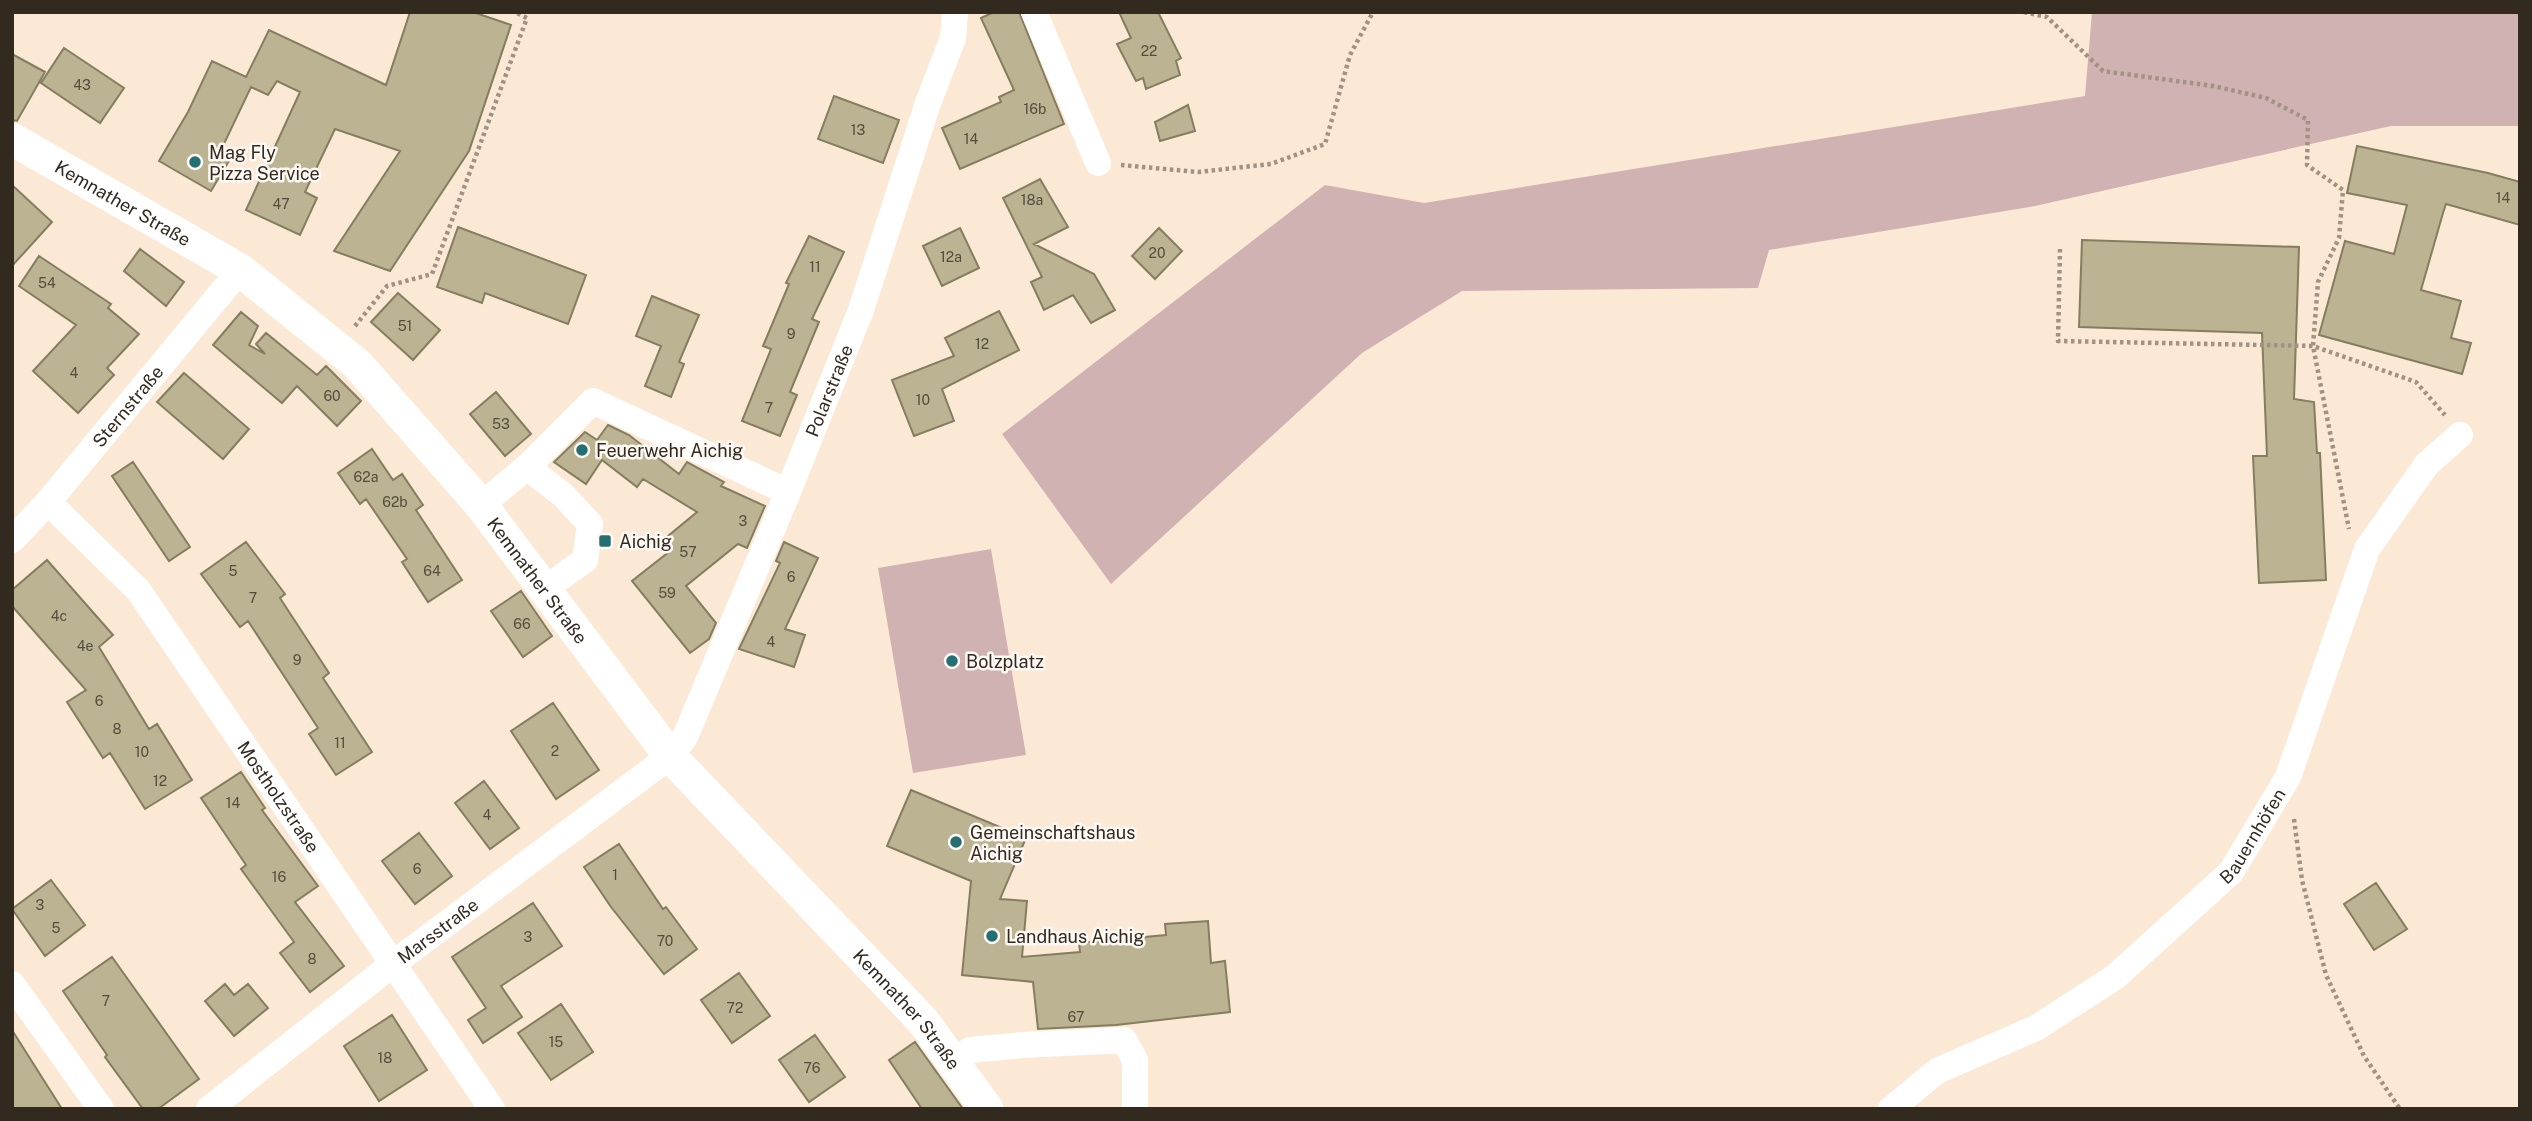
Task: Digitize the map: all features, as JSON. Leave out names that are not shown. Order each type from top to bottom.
[{"type":"main road","name":"Kemnather Straße","points":[[12,139],[240,270],[357,365],[481,505],[670,756],[923,1021],[987,1109]]},
{"type":"street","name":"Polarstraße","points":[[670,756],[685,737],[861,310],[928,103],[953,37],[955,12]]},
{"type":"street","points":[[1034,12],[1098,163]]},
{"type":"street","name":"Sternstraße","points":[[12,540],[48,502],[240,270]]},
{"type":"street","points":[[481,505],[527,467],[593,401],[788,492]]},
{"type":"street","name":"Bauernhöfen","points":[[1891,1109],[1937,1071],[2036,1028],[2115,977],[2231,872],[2288,777],[2367,549],[2427,464],[2460,435]]},
{"type":"street","points":[[527,467],[563,495],[590,524],[585,560],[546,588]]},
{"type":"street","name":"Mostholzstraße","points":[[48,502],[138,590],[492,1109]]},
{"type":"street","name":"Marsstraße","points":[[209,1109],[394,963],[670,756]]},
{"type":"street","points":[[12,984],[100,1109]]},
{"type":"street","points":[[952,1061],[970,1051],[1024,1045],[1124,1040],[1135,1060],[1135,1109]]},
{"type":"path","points":[[337,348],[387,286],[432,274],[527,18],[515,12]]},
{"type":"path","points":[[1098,163],[1198,172],[1271,164],[1325,144],[1350,55],[1373,12]]},
{"type":"path","points":[[2024,12],[2047,17],[2103,71],[2213,86],[2266,98],[2308,120],[2307,164],[2343,190],[2339,238],[2318,282],[2313,346],[2350,533],[2367,549]]},
{"type":"path","points":[[2060,249],[2058,341],[2313,346],[2416,382],[2460,435]]},
{"type":"path","points":[[2288,777],[2302,880],[2326,975],[2364,1056],[2400,1109]]},
{"type":"shaded area","points":[[2092,12],[2520,12],[2520,126],[2391,126],[2035,206],[1769,250],[1758,288],[1462,291],[1362,353],[1111,584],[1002,434],[1325,185],[1424,203],[2085,96]]},
{"type":"shaded area","name":"Bolzplatz","points":[[991,549],[1026,755],[913,773],[878,568]]},
{"type":"building","points":[[410,12],[473,12],[511,25],[469,151],[390,271],[334,251],[400,151],[335,129],[305,192],[317,198],[300,235],[246,210],[300,92],[277,81],[268,95],[251,87],[221,150],[232,156],[211,191],[159,161],[188,112],[212,61],[246,77],[269,30],[386,85]]},
{"type":"building","points":[[994,12],[1019,12],[1064,124],[960,169],[942,128],[1001,102],[999,97],[1014,90],[981,18]]},
{"type":"building","points":[[1119,12],[1158,12],[1181,58],[1176,61],[1180,75],[1146,89],[1143,78],[1136,81],[1117,44],[1131,38]]},
{"type":"building","points":[[64,48],[124,88],[100,123],[41,83]]},
{"type":"building","points":[[12,54],[45,72],[17,121],[12,120]]},
{"type":"building","points":[[834,96],[899,120],[883,163],[818,139]]},
{"type":"building","points":[[1188,105],[1195,131],[1160,141],[1155,122]]},
{"type":"building","points":[[2357,146],[2520,182],[2520,225],[2446,204],[2443,213],[2421,290],[2461,301],[2451,338],[2471,343],[2462,374],[2319,335],[2345,241],[2394,254],[2407,205],[2347,193]]},
{"type":"building","points":[[1040,179],[1068,227],[1034,244],[1094,274],[1115,310],[1091,323],[1073,295],[1044,310],[1031,282],[1042,277],[1003,198]]},
{"type":"building","points":[[12,185],[52,222],[12,266]]},
{"type":"building","points":[[458,227],[586,275],[568,324],[485,293],[482,303],[437,287]]},
{"type":"building","points":[[960,228],[979,268],[942,286],[923,246]]},
{"type":"building","points":[[1159,228],[1182,251],[1155,279],[1132,256]]},
{"type":"building","points":[[809,236],[844,252],[812,319],[819,322],[790,392],[797,395],[780,436],[742,421],[771,349],[763,346],[789,284],[786,283]]},
{"type":"building","points":[[2082,240],[2299,247],[2294,399],[2314,402],[2317,453],[2320,453],[2326,580],[2259,583],[2253,456],[2267,456],[2262,333],[2079,327]]},
{"type":"building","points":[[140,249],[184,282],[166,306],[124,271]]},
{"type":"building","points":[[39,256],[111,304],[108,308],[139,334],[107,368],[114,375],[78,413],[33,371],[76,325],[19,286]]},
{"type":"building","points":[[398,293],[440,330],[413,360],[371,322]]},
{"type":"building","points":[[652,296],[699,315],[679,362],[684,364],[671,397],[645,386],[661,346],[636,336]]},
{"type":"building","points":[[999,311],[1019,350],[942,389],[954,421],[914,436],[892,380],[954,356],[945,338]]},
{"type":"building","points":[[241,312],[258,326],[249,345],[265,354],[256,344],[266,333],[317,375],[326,366],[361,401],[337,426],[297,386],[282,403],[213,345]]},
{"type":"building","points":[[184,373],[249,429],[223,459],[157,402]]},
{"type":"building","points":[[496,392],[531,434],[505,456],[470,414]]},
{"type":"building","points":[[608,425],[629,435],[679,474],[687,462],[724,482],[721,486],[765,506],[747,548],[738,544],[686,586],[716,623],[709,639],[690,653],[632,581],[670,551],[662,541],[697,512],[643,479],[637,487],[602,460],[586,484],[554,462],[585,432],[597,440]]},
{"type":"building","points":[[372,449],[393,480],[402,474],[423,505],[416,510],[462,580],[428,602],[402,562],[407,559],[366,499],[360,504],[338,473]]},
{"type":"building","points":[[133,462],[190,547],[169,561],[112,476]]},
{"type":"building","points":[[246,542],[285,594],[280,598],[329,673],[323,678],[372,752],[336,775],[309,734],[318,728],[248,621],[240,627],[201,574]]},
{"type":"building","points":[[784,542],[818,558],[785,629],[805,635],[794,667],[739,649],[780,563],[776,561]]},
{"type":"building","points":[[47,560],[113,635],[99,647],[149,729],[157,724],[192,780],[145,809],[110,753],[103,758],[67,702],[86,690],[12,606],[12,590]]},
{"type":"building","points":[[521,591],[552,636],[523,657],[491,611]]},
{"type":"building","points":[[553,703],[599,770],[556,799],[511,731]]},
{"type":"building","points":[[241,772],[265,808],[262,810],[318,886],[295,902],[344,966],[310,992],[280,953],[294,942],[241,869],[246,865],[201,798]]},
{"type":"building","points":[[484,781],[519,828],[490,849],[455,803]]},
{"type":"building","points":[[911,790],[1026,838],[1000,899],[1027,901],[1022,957],[1080,952],[1079,943],[1166,935],[1165,924],[1208,921],[1211,963],[1225,961],[1230,1012],[1116,1025],[1038,1029],[1033,982],[962,975],[971,881],[887,846]]},
{"type":"building","points":[[419,833],[452,876],[415,904],[382,861]]},
{"type":"building","points":[[619,844],[663,909],[666,907],[697,949],[664,974],[611,907],[584,867]]},
{"type":"building","points":[[51,880],[85,925],[45,956],[12,909]]},
{"type":"building","points":[[2376,883],[2407,929],[2374,950],[2344,904]]},
{"type":"building","points":[[533,903],[562,946],[501,986],[522,1017],[483,1043],[468,1020],[486,1008],[452,957]]},
{"type":"building","points":[[112,957],[199,1079],[158,1109],[143,1109],[105,1057],[107,1055],[63,991]]},
{"type":"building","points":[[739,973],[770,1016],[732,1043],[701,1000]]},
{"type":"building","points":[[225,984],[234,995],[248,984],[268,1008],[234,1036],[205,1001]]},
{"type":"building","points":[[561,1004],[593,1052],[551,1080],[518,1033]]},
{"type":"building","points":[[392,1015],[427,1070],[379,1101],[344,1046]]},
{"type":"building","points":[[12,1030],[62,1109],[12,1109]]},
{"type":"building","points":[[815,1035],[845,1077],[809,1102],[779,1060]]},
{"type":"building","points":[[915,1042],[963,1109],[922,1109],[889,1060]]},
{"type":"place","name":"Mag Fly Pizza Service","points":[[195,162]]},
{"type":"place","name":"Feuerwehr Aichig","points":[[582,450]]},
{"type":"place","name":"Aichig","points":[[605,541]]},
{"type":"place","name":"Bolzplatz","points":[[952,661]]},
{"type":"place","name":"Gemeinschaftshaus Aichig","points":[[956,842]]},
{"type":"place","name":"Landhaus Aichig","points":[[992,936]]}]
